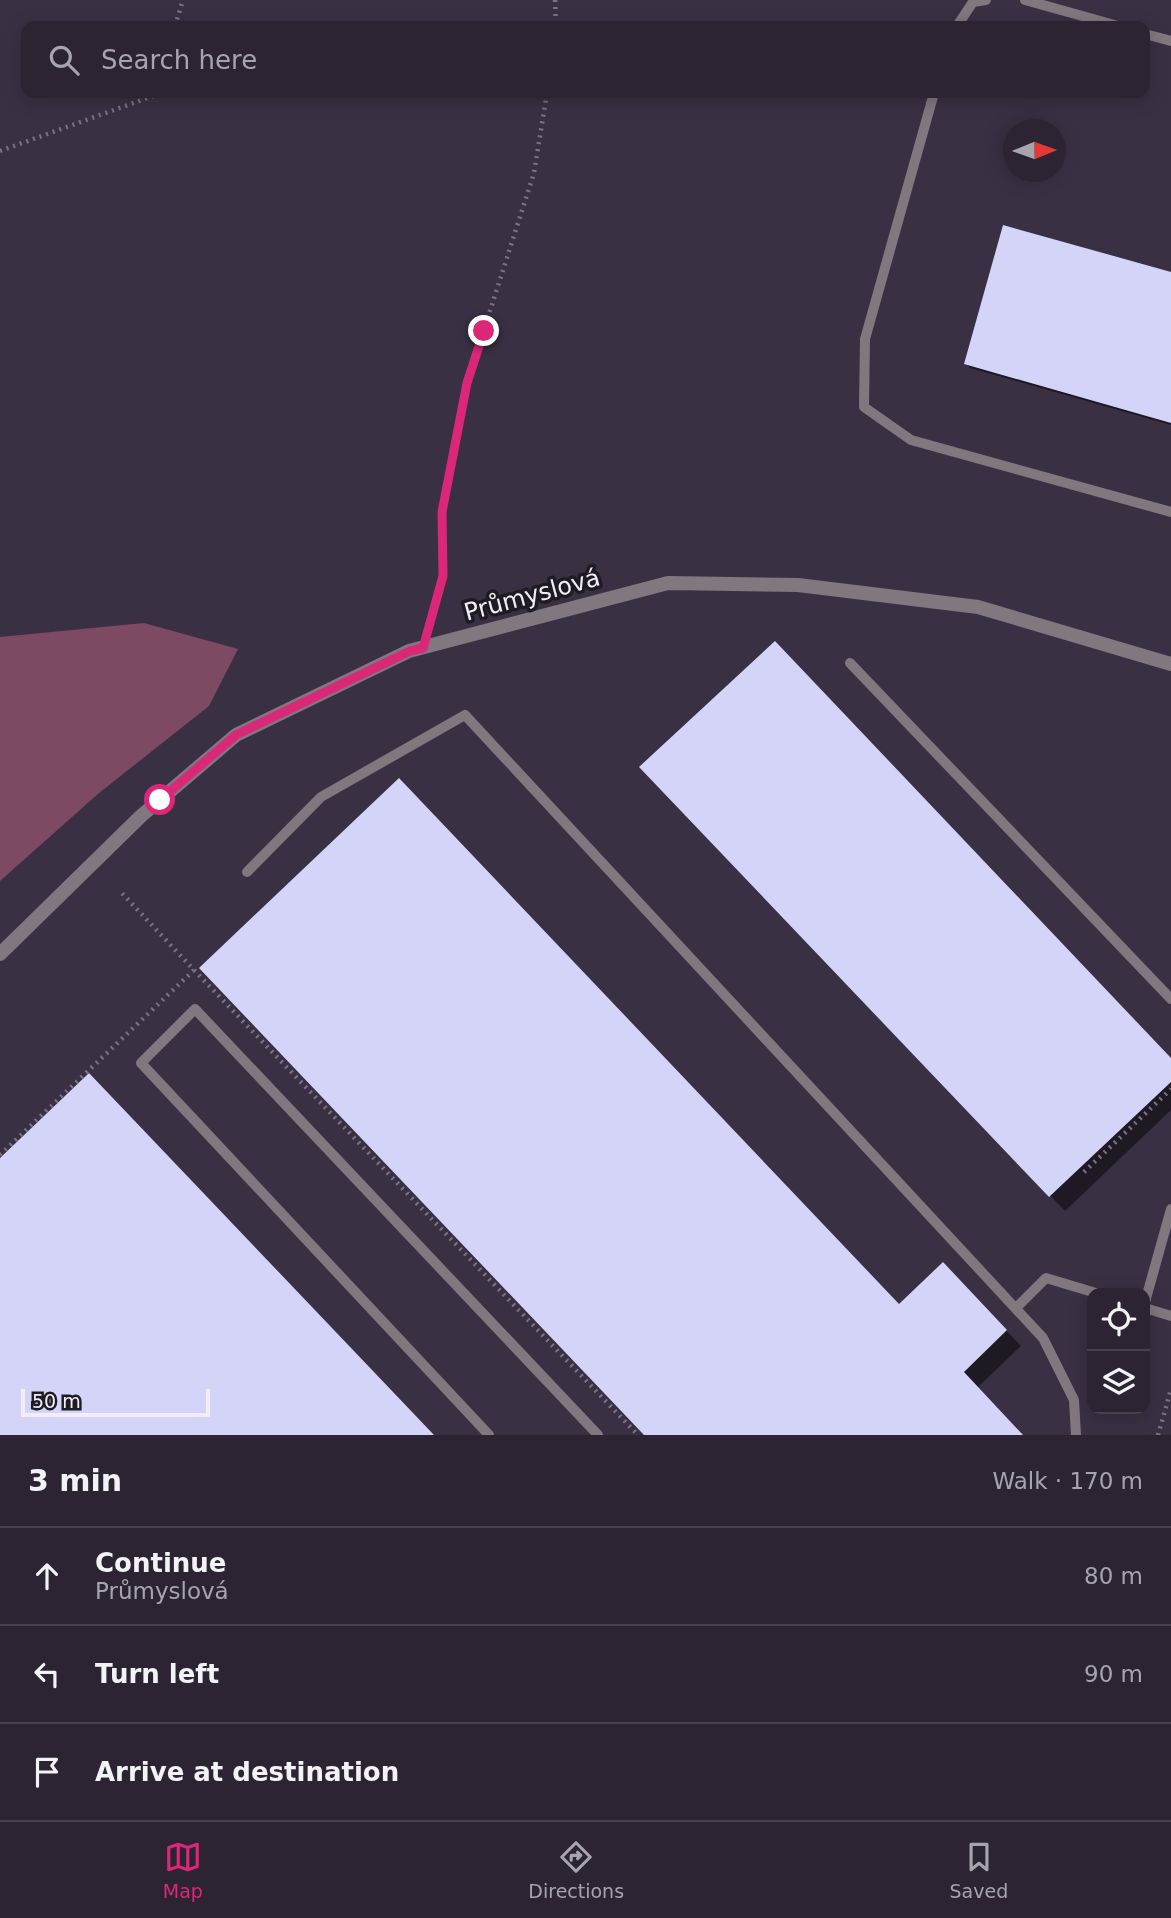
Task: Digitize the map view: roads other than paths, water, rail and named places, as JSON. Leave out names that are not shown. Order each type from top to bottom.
[{"type":"street","name":"Průmyslová","points":[[0,954],[141,816],[236,735],[410,651],[668,583],[798,585],[978,607],[1171,664]]},
{"type":"lane","points":[[960,21],[973,2],[986,0]]},
{"type":"lane","points":[[1025,0],[1100,21]]},
{"type":"lane","points":[[1150,35],[1171,41]]},
{"type":"lane","points":[[933,98],[865,339],[864,407],[911,440],[1171,512]]},
{"type":"lane","points":[[850,663],[1171,999]]},
{"type":"lane","points":[[247,872],[321,797],[465,715],[1043,1338],[1074,1400],[1076,1435]]},
{"type":"lane","points":[[489,1435],[141,1063],[195,1009],[598,1435]]},
{"type":"lane","points":[[1149,1288],[1171,1209]]},
{"type":"lane","points":[[1016,1308],[1046,1278],[1087,1290]]},
{"type":"lane","points":[[1150,1310],[1171,1316]]}]
